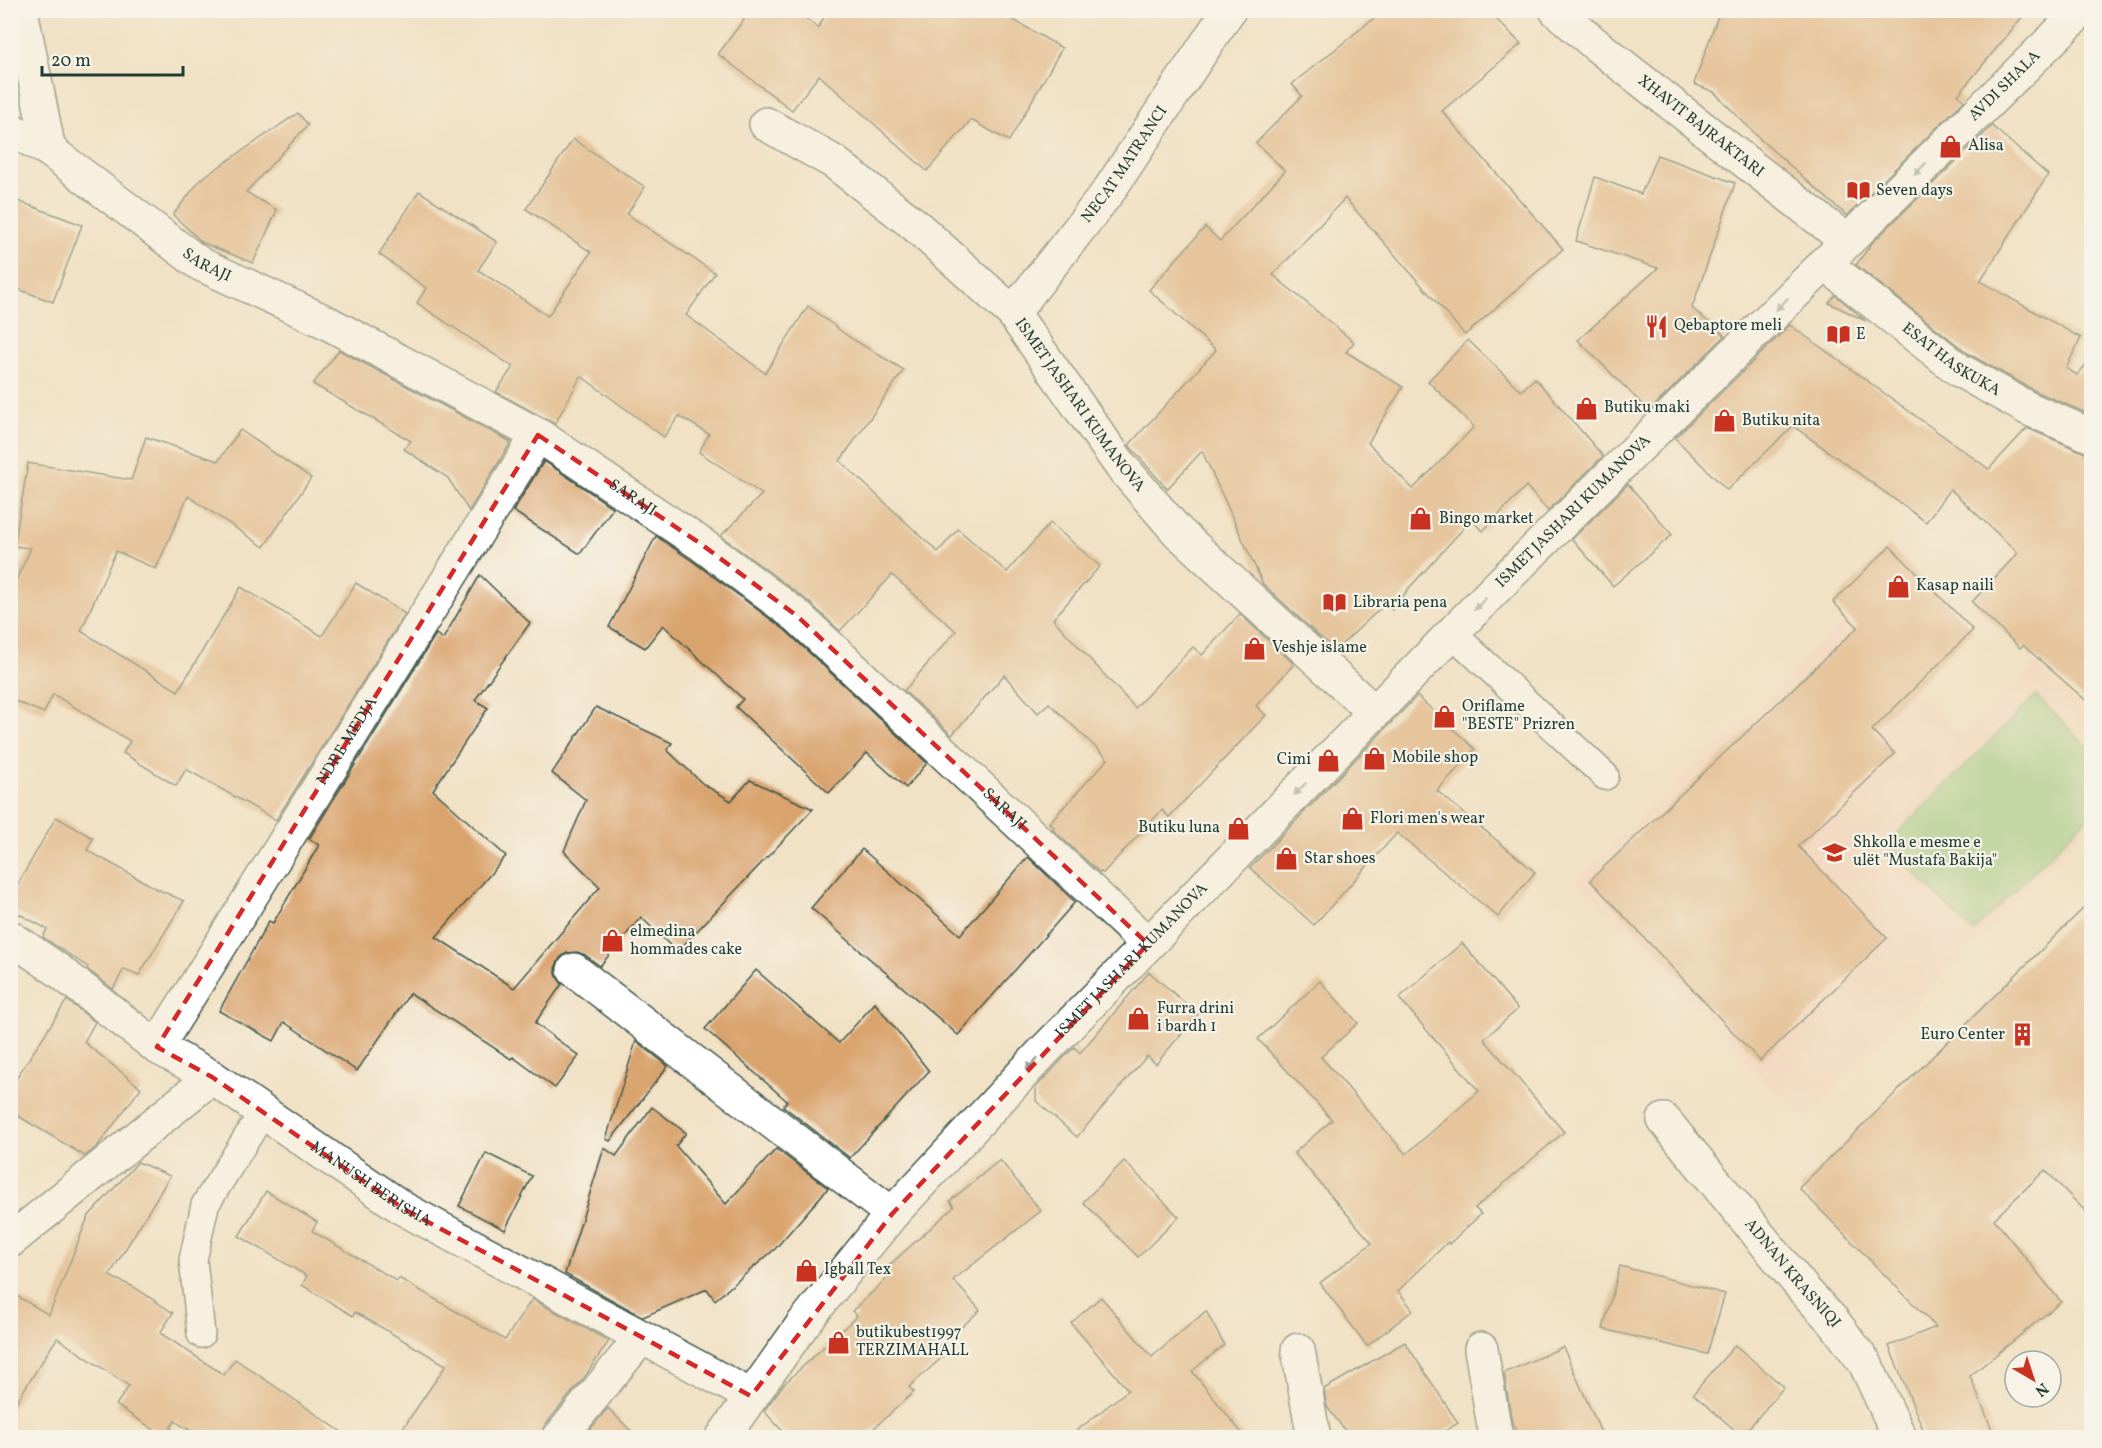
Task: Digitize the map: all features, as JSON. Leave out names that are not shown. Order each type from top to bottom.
[{"type":"street","points":[[10,144],[49,150],[21,10]]},
{"type":"street","name":"NECAT MATRANCI","points":[[1013,313],[1108,192],[1229,10]]},
{"type":"street","name":"XHAVIT BAJRAKTARI","points":[[1556,10],[1836,252]]},
{"type":"street","name":"AVDI SHALA","points":[[1836,252],[2082,10]]},
{"type":"street","name":"ISMET JASHARI KUMANOVA","points":[[766,124],[834,162],[915,225],[1013,313],[1121,466],[1177,531],[1374,712]]},
{"type":"street","name":"SARAJI","points":[[10,129],[49,150],[200,264],[324,321],[538,435],[700,544],[797,616],[1148,945]]},
{"type":"street","name":"ISMET JASHARI KUMANOVA","points":[[722,1437],[803,1324],[892,1214],[1042,1053],[1452,633],[1836,252]]},
{"type":"street","name":"ESAT HASKUKA","points":[[1836,252],[1959,370],[2029,409],[2091,436]]},
{"type":"street","name":"NDRE MEDJA","points":[[157,1047],[538,435]]},
{"type":"street","name":"MANUSH BERISHA","points":[[10,937],[58,970],[157,1047],[212,1077],[404,1209],[751,1396]]},
{"type":"street","points":[[574,970],[892,1214]]},
{"type":"street","points":[[10,1241],[212,1077]]},
{"type":"street","name":"ADNAN KRASNIQI","points":[[1664,1120],[1804,1291],[1834,1322],[1865,1363],[1900,1437]]},
{"type":"street","points":[[559,1437],[641,1338]]},
{"type":"street","points":[[1481,1349],[1496,1437]]},
{"type":"street","points":[[1298,1350],[1314,1437]]},
{"type":"lane","points":[[1452,633],[1605,776]]},
{"type":"lane","points":[[201,1334],[193,1260],[205,1205],[263,1112]]},
{"type":"highlighted area","points":[[538,435],[701,544],[797,616],[1148,944],[892,1214],[751,1396],[404,1209],[212,1077],[157,1047]]},
{"type":"shaded area","name":"Shkolla e mesme e ulët \"Mustafa Bakija\"","points":[[1843,623],[1962,732],[2036,665],[2091,715],[2091,823],[1804,1121],[1576,880]]},
{"type":"green space","points":[[2036,695],[2091,751],[2091,814],[1973,932],[1886,844]]},
{"type":"building","points":[[751,10],[795,10],[818,28],[828,10],[996,10],[1062,48],[1009,141],[971,120],[927,171],[819,75],[792,110],[718,54]]},
{"type":"building","points":[[1384,10],[1487,10],[1521,44],[1442,111],[1563,249],[1465,335],[1345,198],[1273,275],[1354,342],[1346,352],[1403,387],[1368,443],[1413,489],[1474,427],[1428,381],[1468,340],[1521,391],[1535,378],[1603,456],[1548,511],[1526,486],[1483,531],[1471,520],[1392,610],[1385,604],[1337,649],[1320,637],[1263,584],[1202,451],[1167,489],[1129,445],[1216,350],[1149,290],[1205,227],[1220,241],[1285,171],[1256,143],[1302,96],[1292,84]]},
{"type":"building","points":[[1720,10],[2028,10],[1958,95],[1964,101],[1847,216],[1761,140],[1714,92],[1694,84]]},
{"type":"building","points":[[298,113],[308,125],[246,192],[277,210],[253,263],[203,243],[173,215],[201,179]]},
{"type":"building","points":[[1992,126],[2048,175],[1980,281],[2081,338],[2066,368],[2077,375],[2091,359],[2091,415],[2037,392],[1969,354],[1856,265],[1872,243]]},
{"type":"building","points":[[573,139],[645,187],[627,214],[715,273],[686,315],[765,373],[808,306],[849,337],[904,370],[840,461],[938,552],[958,529],[1007,572],[1050,523],[1100,566],[1053,619],[1135,708],[1193,647],[1202,655],[1240,614],[1294,664],[1256,706],[1266,715],[1169,817],[1162,810],[1103,873],[1100,873],[1052,829],[1054,827],[1049,823],[1108,759],[1049,703],[1038,713],[1004,675],[952,735],[904,691],[956,631],[892,575],[840,631],[808,601],[721,536],[762,494],[699,452],[709,434],[679,416],[664,437],[581,376],[555,424],[496,392],[513,367],[417,303],[426,288],[379,254],[419,191],[497,242],[478,270],[548,316],[591,252],[526,209]]},
{"type":"building","points":[[1657,155],[1735,183],[1692,308],[1725,336],[1649,411],[1578,340],[1658,268],[1576,241],[1595,177],[1641,194]]},
{"type":"building","points":[[10,198],[82,225],[53,302],[10,286]]},
{"type":"building","points":[[1835,295],[1866,321],[1829,303]]},
{"type":"building","points":[[1790,325],[1989,469],[2027,428],[2091,454],[2091,705],[2023,645],[2020,648],[1972,602],[2018,553],[1950,489],[1926,522],[1793,426],[1727,490],[1675,438]]},
{"type":"building","points":[[339,350],[511,442],[469,511],[448,478],[404,449],[411,441],[313,384]]},
{"type":"building","points":[[240,430],[311,478],[264,547],[188,496],[156,569],[116,551],[81,631],[178,691],[241,587],[322,636],[356,583],[405,614],[276,820],[186,769],[176,786],[123,753],[130,741],[53,694],[44,713],[10,699],[10,593],[31,548],[14,546],[28,463],[131,480],[146,437],[218,461]]},
{"type":"building","points":[[544,461],[613,508],[580,554],[513,511]]},
{"type":"building","points":[[1628,484],[1672,535],[1613,586],[1572,539]]},
{"type":"building","points":[[656,536],[785,630],[927,763],[906,788],[867,753],[829,793],[736,707],[743,699],[663,625],[645,648],[609,627]]},
{"type":"building","points":[[1890,546],[1973,630],[1872,730],[1895,754],[1798,846],[1887,938],[1760,1061],[1590,880],[1858,627],[1833,602]]},
{"type":"building","points":[[480,575],[530,623],[475,700],[488,708],[433,790],[506,856],[436,937],[514,988],[600,887],[564,851],[586,800],[552,773],[596,707],[672,743],[667,750],[703,784],[731,801],[750,780],[813,809],[677,952],[641,917],[600,966],[577,952],[567,953],[560,958],[555,968],[562,984],[535,1023],[579,1056],[555,1088],[513,1057],[511,1059],[410,993],[357,1071],[284,1022],[274,1041],[219,1011],[269,921],[273,923],[319,845],[309,839],[436,634],[443,639]]},
{"type":"building","points":[[1417,696],[1475,749],[1437,791],[1535,872],[1498,917],[1397,833],[1314,925],[1250,868]]},
{"type":"building","points":[[56,817],[93,838],[87,850],[157,889],[184,901],[139,975],[124,969],[113,989],[87,969],[88,967],[43,937],[47,929],[10,909],[10,898]]},
{"type":"building","points":[[862,849],[960,935],[1028,857],[1075,902],[958,1035],[811,908]]},
{"type":"building","name":"Euro Center","points":[[2091,901],[2091,1217],[2045,1170],[1994,1219],[2061,1302],[1970,1376],[1995,1437],[1926,1437],[1889,1346],[1936,1327],[1799,1188]]},
{"type":"building","points":[[1462,943],[1518,1009],[1484,1039],[1564,1132],[1475,1208],[1481,1214],[1449,1244],[1448,1242],[1398,1291],[1413,1310],[1367,1346],[1320,1283],[1372,1243],[1294,1153],[1332,1120],[1258,1039],[1320,981],[1358,1023],[1321,1057],[1406,1154],[1479,1091],[1399,998]]},
{"type":"building","points":[[756,970],[839,1043],[875,1003],[929,1071],[850,1158],[783,1106],[787,1101],[705,1029]]},
{"type":"building","points":[[1149,972],[1198,1014],[1156,1064],[1147,1056],[1077,1137],[1036,1101],[1036,1087],[1074,1047],[1080,1053]]},
{"type":"building","points":[[67,1000],[95,1022],[84,1042],[141,1088],[97,1147],[85,1156],[10,1111],[10,1088]]},
{"type":"building","points":[[636,1041],[668,1066],[610,1141],[606,1139]]},
{"type":"building","points":[[652,1107],[686,1133],[676,1146],[726,1204],[776,1149],[828,1188],[775,1249],[715,1300],[707,1289],[643,1317],[565,1274],[604,1148],[616,1156]]},
{"type":"building","points":[[486,1153],[532,1176],[505,1230],[459,1206]]},
{"type":"building","points":[[1000,1160],[1041,1211],[953,1280],[980,1310],[941,1346],[947,1353],[909,1387],[914,1392],[864,1437],[788,1437],[764,1411],[783,1385],[857,1316],[852,1311],[891,1275],[885,1269],[954,1207],[950,1201]]},
{"type":"building","points":[[1124,1161],[1179,1217],[1138,1257],[1083,1202]]},
{"type":"building","points":[[138,1162],[170,1176],[109,1276],[134,1287],[173,1313],[160,1333],[224,1375],[235,1359],[349,1437],[200,1437],[175,1421],[165,1437],[116,1405],[129,1386],[57,1338],[10,1412],[10,1292],[49,1315],[88,1217]]},
{"type":"building","points":[[266,1191],[317,1222],[312,1231],[397,1281],[399,1278],[505,1340],[532,1299],[609,1341],[583,1379],[544,1426],[541,1437],[397,1437],[446,1365],[355,1312],[353,1316],[302,1285],[307,1276],[239,1236]]},
{"type":"building","points":[[1620,1266],[1725,1294],[1707,1354],[1603,1329]]},
{"type":"building","points":[[1101,1297],[1152,1357],[1206,1311],[1224,1345],[1192,1371],[1245,1437],[1069,1437],[1128,1390],[1071,1323]]},
{"type":"building","points":[[1405,1342],[1458,1423],[1436,1437],[1350,1437],[1327,1407],[1324,1389]]},
{"type":"building","points":[[1735,1345],[1784,1387],[1742,1436],[1693,1394]]},
{"type":"building","points":[[1563,1347],[1603,1437],[1519,1437],[1512,1423],[1504,1373]]},
{"type":"building","points":[[608,1408],[637,1437],[584,1437]]},
{"type":"place","name":"Alisa","points":[[1950,146]]},
{"type":"place","name":"Seven days","points":[[1858,191]]},
{"type":"place","name":"Qebaptore meli","points":[[1656,326]]},
{"type":"place","name":"E","points":[[1838,335]]},
{"type":"place","name":"Butiku maki","points":[[1586,408]]},
{"type":"place","name":"Butiku nita","points":[[1724,421]]},
{"type":"place","name":"Bingo market","points":[[1421,519]]},
{"type":"place","name":"Kasap naili","points":[[1898,586]]},
{"type":"place","name":"Libraria pena","points":[[1335,603]]},
{"type":"place","name":"Veshje islame","points":[[1254,648]]},
{"type":"place","name":"Oriflame \"BESTE\" Prizren","points":[[1444,716]]},
{"type":"place","name":"Mobile shop","points":[[1374,758]]},
{"type":"place","name":"Cimi","points":[[1329,760]]},
{"type":"place","name":"Flori men's wear","points":[[1352,819]]},
{"type":"place","name":"Butiku luna","points":[[1238,828]]},
{"type":"place","name":"Shkolla e mesme e ulët \"Mustafa Bakija\"","points":[[1835,852]]},
{"type":"place","name":"Star shoes","points":[[1286,859]]},
{"type":"place","name":"elmedina hommades cake","points":[[612,941]]},
{"type":"place","name":"Furra drini i bardh 1","points":[[1139,1018]]},
{"type":"place","name":"Euro Center","points":[[2023,1035]]},
{"type":"place","name":"Igball Tex","points":[[806,1270]]},
{"type":"place","name":"butikubest1997 TERZIMAHALL","points":[[838,1342]]}]
